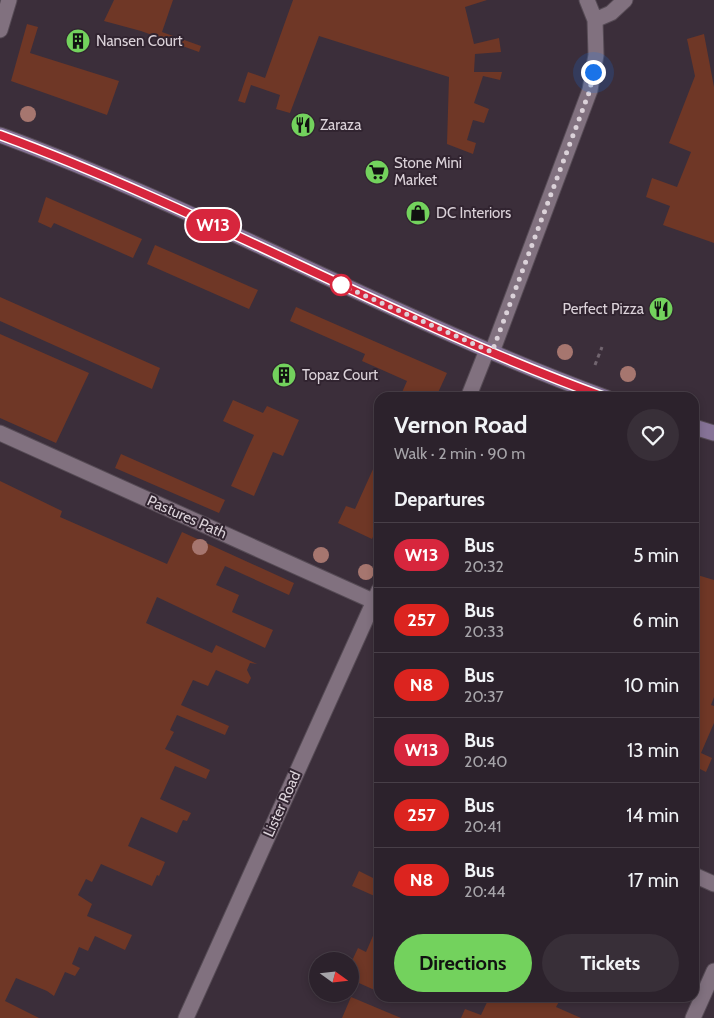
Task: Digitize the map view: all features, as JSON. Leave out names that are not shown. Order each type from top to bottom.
[{"type":"street","points":[[0,30],[9,0]]},
{"type":"street","points":[[471,392],[489,351],[590,90],[596,55],[595,20],[587,0]]},
{"type":"street","points":[[595,20],[611,13],[625,0]]},
{"type":"street","points":[[0,135],[52,154],[168,204],[489,351],[592,392]]},
{"type":"street","points":[[699,428],[714,433]]},
{"type":"street","name":"Pastures Path","points":[[0,433],[374,594]]},
{"type":"street","name":"Lister Road","points":[[186,1018],[374,599]]},
{"type":"street","points":[[699,877],[714,884]]},
{"type":"street","points":[[693,1018],[714,971]]},
{"type":"path","points":[[593,369],[602,347]]},
{"type":"shaded area","points":[[114,0],[173,0],[162,32],[201,46],[199,52],[141,31],[104,21]]},
{"type":"shaded area","points":[[293,0],[487,0],[465,7],[474,44],[499,38],[501,52],[475,54],[474,72],[502,72],[500,80],[483,76],[474,103],[489,109],[484,123],[473,120],[467,140],[476,143],[473,154],[447,144],[449,77],[319,36],[290,113],[276,109],[280,95],[251,85],[245,103],[238,101],[248,72],[265,78]]},
{"type":"shaded area","points":[[27,24],[38,27],[30,53],[119,81],[107,115],[11,81]]},
{"type":"shaded area","points":[[704,34],[714,87],[714,243],[663,225],[670,206],[646,197],[652,178],[677,187],[691,152],[669,143],[695,76],[687,39]]},
{"type":"shaded area","points":[[46,197],[142,239],[133,258],[54,223],[51,228],[38,222]]},
{"type":"shaded area","points":[[155,245],[258,290],[249,309],[147,264]]},
{"type":"shaded area","points":[[0,297],[160,368],[152,389],[0,321]]},
{"type":"shaded area","points":[[296,307],[447,373],[438,392],[402,392],[407,381],[362,361],[365,354],[290,321]]},
{"type":"shaded area","points":[[0,334],[89,373],[56,443],[0,418]]},
{"type":"shaded area","points":[[233,400],[263,413],[267,406],[299,420],[283,456],[273,452],[254,496],[231,486],[254,435],[223,421]]},
{"type":"shaded area","points":[[121,454],[225,500],[219,513],[115,468]]},
{"type":"shaded area","points":[[374,467],[374,535],[372,539],[338,523],[346,506],[355,509]]},
{"type":"shaded area","points":[[0,481],[62,511],[60,517],[167,564],[182,532],[294,583],[289,595],[225,566],[216,585],[239,595],[232,612],[273,630],[265,648],[157,597],[146,623],[212,653],[216,645],[257,664],[250,663],[247,670],[251,678],[248,684],[216,670],[208,686],[193,680],[181,705],[229,726],[225,735],[177,715],[170,730],[174,732],[165,749],[210,770],[206,779],[175,766],[160,799],[191,813],[187,821],[183,820],[177,833],[141,817],[128,846],[165,862],[152,886],[101,864],[92,882],[86,879],[78,895],[92,904],[87,916],[132,935],[125,950],[95,936],[88,951],[79,947],[72,964],[80,968],[75,976],[65,972],[54,996],[47,991],[16,978],[5,1001],[39,1018],[0,1018]]},
{"type":"shaded area","points":[[699,576],[714,580],[714,697],[711,705],[714,706],[714,723],[701,753],[712,758],[706,772],[699,768]]},
{"type":"shaded area","points":[[359,871],[374,878],[374,896],[352,886]]},
{"type":"shaded area","points":[[374,934],[374,990],[359,983],[359,952],[356,952],[358,948],[366,952]]},
{"type":"shaded area","points":[[359,1000],[401,1018],[342,1018],[349,1002],[359,1002]]},
{"type":"shaded area","points":[[487,1002],[559,1002],[556,1007],[581,1018],[461,1018],[465,1009],[481,1015]]},
{"type":"bus line","name":"W13","points":[[0,135],[52,154],[168,204],[487,350],[591,392]]},
{"type":"place","name":"Nansen Court","points":[[78,41]]},
{"type":"place","name":"Zaraza","points":[[303,125]]},
{"type":"place","name":"Stone Mini Market","points":[[377,172]]},
{"type":"place","name":"DC Interiors","points":[[418,213]]},
{"type":"place","name":"Perfect Pizza","points":[[661,309]]},
{"type":"place","name":"Topaz Court","points":[[284,375]]},
{"type":"route","points":[[341,285],[492,352],[590,90],[593,72]]}]
